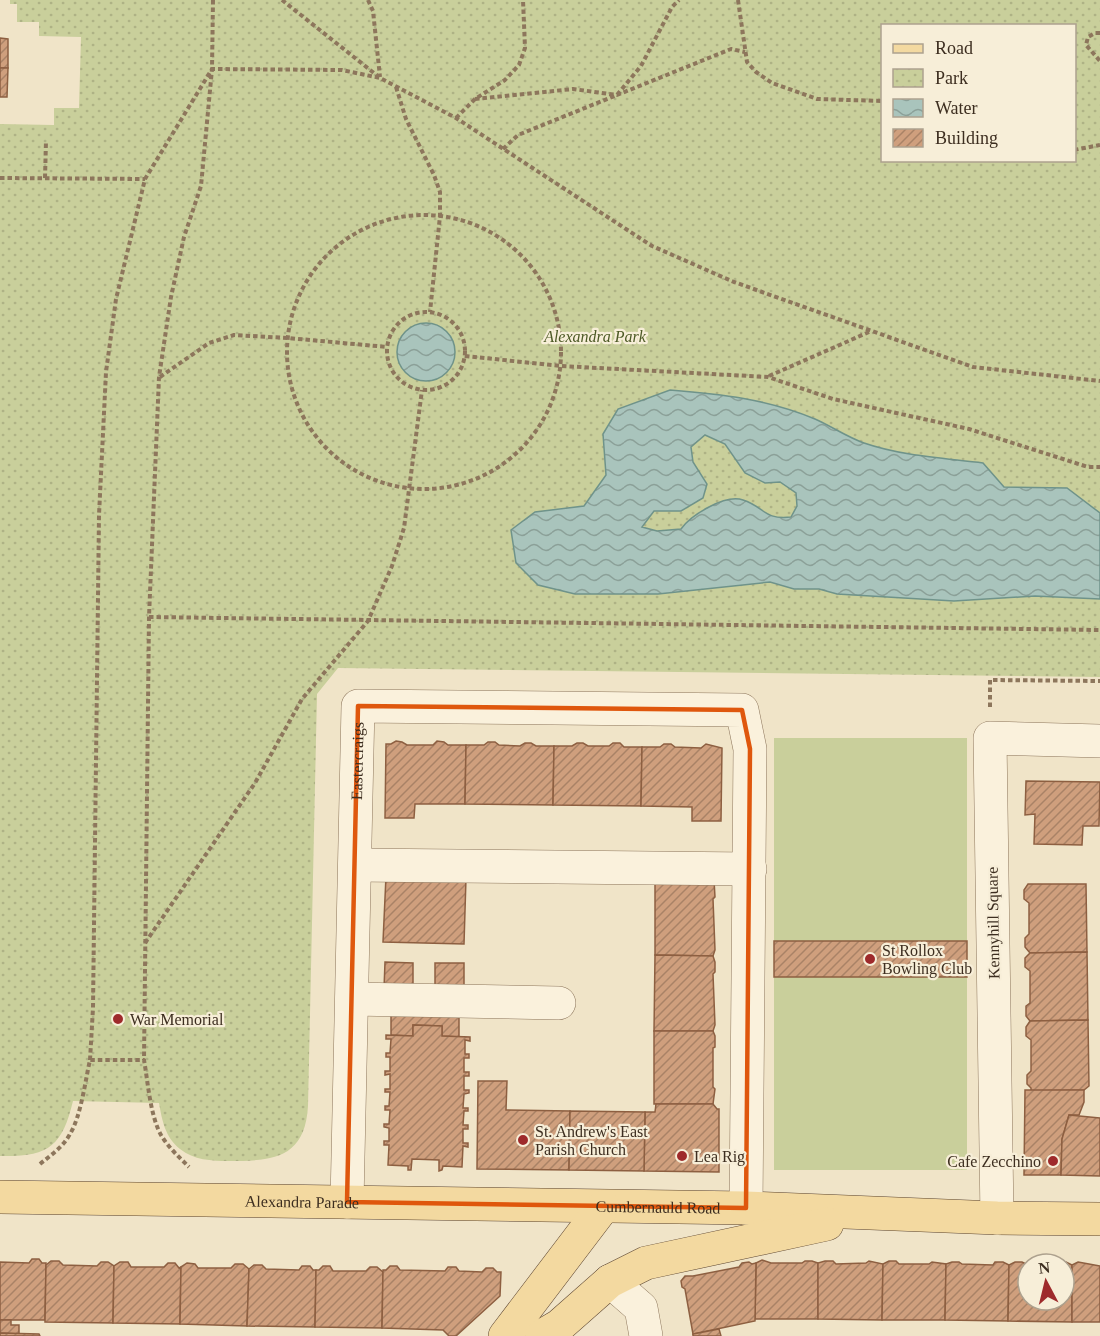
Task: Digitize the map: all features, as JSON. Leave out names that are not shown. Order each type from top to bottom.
[{"type":"main road","name":"Alexandra Parade","points":[[0,1197],[603,1207]]},
{"type":"main road","name":"Cumbernauld Road","points":[[505,1336],[603,1207],[746,1208],[997,1218],[1100,1219]]},
{"type":"main road","name":"Cumbernauld Road","points":[[542,1336],[559,1326],[610,1281],[646,1263],[875,1213]]},
{"type":"street","name":"Eastercraigs","points":[[348,1202],[358,706],[742,710],[750,749],[750,869]]},
{"type":"street","points":[[990,738],[1100,741]]},
{"type":"street","name":"Kennyhill Square","points":[[990,738],[997,1218]]},
{"type":"street","points":[[355,865],[750,869],[746,1208]]},
{"type":"street","points":[[352,999],[559,1003]]},
{"type":"street","points":[[610,1281],[643,1322]]},
{"type":"path","points":[[189,1167],[169,1147],[160,1133],[155,1119],[144,1060],[149,617],[159,377],[171,297],[184,237],[201,186],[213,69],[213,0]]},
{"type":"path","points":[[282,0],[380,78],[456,118],[652,246],[734,282],[973,367],[1100,381]]},
{"type":"path","points":[[368,0],[373,12],[380,78]]},
{"type":"path","points":[[456,118],[475,99],[505,80],[519,65],[525,48],[523,0]]},
{"type":"path","points":[[617,95],[641,66],[672,7],[679,0]]},
{"type":"path","points":[[738,0],[747,62],[756,72],[772,83],[817,99],[881,101]]},
{"type":"path","points":[[1100,33],[1088,37],[1086,45],[1100,61]]},
{"type":"path","points":[[503,149],[518,135],[731,49],[745,52]]},
{"type":"path","points":[[213,69],[342,69],[380,78]]},
{"type":"path","points":[[40,1164],[60,1148],[70,1135],[77,1119],[90,1060],[93,1008],[99,515],[106,372],[116,299],[145,179],[213,69]]},
{"type":"path","points":[[396,87],[406,119],[440,192],[440,216],[430,312]]},
{"type":"path","points":[[475,99],[573,90],[617,95]]},
{"type":"path","points":[[45,141],[45,178]]},
{"type":"path","points":[[1076,150],[1100,145]]},
{"type":"path","points":[[0,178],[145,179]]},
{"type":"path","points":[[440,216],[461,220],[490,232],[516,251],[531,266],[543,283],[559,323],[561,366],[550,407],[527,443],[512,458],[494,471],[474,480],[454,486],[411,489],[376,481],[359,473],[344,464],[318,439],[303,416],[292,391],[288,338],[296,303],[304,287],[325,258],[339,246],[353,235],[386,220],[440,216]]},
{"type":"path","points":[[430,312],[445,317],[456,327],[463,340],[465,356],[460,370],[450,381],[437,389],[422,390],[407,386],[396,376],[388,362],[387,347],[392,332],[401,321],[415,314],[430,312]]},
{"type":"path","points":[[768,377],[870,332]]},
{"type":"path","points":[[159,377],[209,343],[234,335],[387,347]]},
{"type":"path","points":[[465,356],[561,366],[768,377],[833,399],[969,429],[1088,467],[1100,467]]},
{"type":"path","points":[[145,944],[255,783],[302,699],[368,621],[392,566],[404,528],[411,489],[422,390]]},
{"type":"path","points":[[149,617],[1100,630]]},
{"type":"path","points":[[990,738],[990,680],[1100,681]]},
{"type":"path","points":[[90,1060],[144,1060]]},
{"type":"highlighted area","points":[[358,706],[742,710],[750,749],[746,1208],[347,1202]]},
{"type":"green space","name":"Alexandra Park","points":[[10,0],[1100,0],[1100,677],[338,668],[317,694],[308,1106],[306,1124],[300,1137],[293,1147],[272,1158],[245,1161],[203,1159],[185,1153],[171,1139],[163,1122],[159,1103],[73,1101],[64,1129],[50,1146],[30,1154],[0,1156],[0,124],[54,125],[54,108],[79,108],[81,37],[39,36],[39,22],[17,22],[17,4],[10,4]]},
{"type":"green space","name":"St Rollox Bowling Club","points":[[774,738],[967,738],[967,1170],[774,1170]]},
{"type":"water","points":[[426,323],[442,328],[450,336],[455,352],[450,368],[442,376],[426,381],[410,376],[402,368],[397,352],[402,336],[410,328]]},
{"type":"water","points":[[670,390],[744,398],[797,412],[858,441],[878,447],[923,456],[983,463],[1004,487],[1067,488],[1100,513],[1100,599],[1035,596],[954,601],[837,594],[819,589],[794,589],[770,582],[658,594],[575,594],[538,585],[516,563],[511,530],[535,512],[584,506],[606,475],[603,434],[618,409]],"holes":[[[705,435],[725,444],[745,473],[765,483],[780,482],[796,493],[797,506],[791,517],[775,517],[750,503],[736,499],[709,507],[692,518],[681,529],[657,531],[642,527],[654,511],[681,511],[703,498],[707,484],[693,462],[691,447]]]},
{"type":"building","points":[[0,38],[8,39],[8,68],[0,68]]},
{"type":"building","points":[[0,68],[8,68],[7,97],[0,97]]},
{"type":"building","points":[[396,741],[407,745],[433,745],[437,741],[448,745],[466,745],[465,804],[415,804],[414,818],[385,818],[386,744]]},
{"type":"building","points":[[488,742],[495,742],[499,745],[520,746],[531,743],[536,746],[554,746],[553,805],[465,804],[466,745],[484,745]]},
{"type":"building","points":[[577,743],[588,746],[609,746],[613,743],[620,743],[624,747],[642,747],[641,806],[553,805],[554,746],[572,746]]},
{"type":"building","points":[[664,744],[671,744],[675,747],[701,748],[706,744],[722,748],[721,821],[692,821],[692,807],[641,806],[642,747],[660,747]]},
{"type":"building","points":[[1026,781],[1100,782],[1099,826],[1083,826],[1082,845],[1034,844],[1035,814],[1025,815]]},
{"type":"building","points":[[386,876],[466,878],[464,944],[383,942]]},
{"type":"building","points":[[655,879],[714,880],[715,950],[713,956],[655,955]]},
{"type":"building","points":[[1028,884],[1086,884],[1087,952],[1030,953],[1025,947],[1025,938],[1029,934],[1029,903],[1024,899],[1024,890]]},
{"type":"building","points":[[774,941],[967,941],[967,977],[774,977]]},
{"type":"building","points":[[1087,952],[1088,1020],[1030,1021],[1026,1016],[1026,1006],[1030,1003],[1030,971],[1025,967],[1025,958],[1030,953]]},
{"type":"building","points":[[655,955],[713,956],[715,962],[713,974],[715,1025],[713,1031],[654,1031]]},
{"type":"building","points":[[385,962],[413,963],[413,989],[384,989]]},
{"type":"building","points":[[435,963],[464,963],[464,990],[435,990]]},
{"type":"building","points":[[391,1010],[459,1012],[459,1037],[442,1036],[442,1026],[413,1025],[413,1036],[391,1035]]},
{"type":"building","points":[[1088,1020],[1089,1086],[1084,1090],[1031,1091],[1027,1084],[1027,1075],[1031,1071],[1031,1040],[1026,1036],[1026,1027],[1030,1021]]},
{"type":"building","points":[[413,1025],[442,1026],[442,1036],[470,1037],[470,1041],[465,1040],[465,1054],[469,1054],[469,1058],[464,1058],[464,1072],[469,1072],[469,1076],[464,1076],[464,1090],[469,1090],[469,1093],[464,1094],[463,1108],[468,1108],[468,1111],[464,1111],[463,1125],[468,1125],[468,1129],[463,1129],[463,1143],[468,1143],[468,1147],[463,1146],[462,1167],[443,1166],[439,1171],[439,1160],[412,1159],[411,1170],[408,1170],[408,1166],[388,1165],[389,1145],[384,1145],[384,1141],[389,1141],[389,1128],[384,1127],[384,1124],[389,1124],[390,1110],[385,1110],[385,1106],[389,1106],[390,1092],[385,1092],[385,1089],[390,1089],[390,1074],[385,1075],[385,1071],[390,1071],[390,1057],[386,1057],[386,1053],[390,1053],[391,1039],[386,1039],[386,1035],[413,1036]]},
{"type":"building","points":[[654,1031],[713,1031],[715,1047],[713,1048],[713,1087],[715,1089],[713,1104],[654,1104]]},
{"type":"building","name":"St. Andrew's East Parish Church","points":[[478,1081],[507,1081],[506,1110],[570,1111],[569,1170],[477,1169]]},
{"type":"building","points":[[1025,1090],[1084,1090],[1084,1102],[1079,1115],[1069,1115],[1062,1139],[1061,1175],[1024,1175]]},
{"type":"building","points":[[656,1104],[713,1104],[719,1109],[719,1172],[644,1171],[645,1112],[655,1112]]},
{"type":"building","points":[[570,1111],[645,1112],[644,1171],[569,1170]]},
{"type":"building","points":[[1069,1115],[1100,1118],[1100,1176],[1061,1175],[1062,1139]]},
{"type":"building","points":[[32,1259],[39,1259],[42,1263],[46,1263],[45,1320],[0,1320],[0,1262],[29,1263]]},
{"type":"building","points":[[762,1260],[771,1263],[812,1261],[818,1263],[818,1319],[755,1319],[756,1263]]},
{"type":"building","points":[[51,1261],[59,1261],[63,1265],[97,1266],[101,1262],[108,1262],[114,1266],[113,1323],[45,1322],[46,1265]]},
{"type":"building","points":[[833,1261],[836,1264],[869,1261],[883,1264],[882,1320],[818,1319],[818,1263]]},
{"type":"building","points":[[896,1261],[899,1264],[929,1264],[932,1262],[946,1264],[945,1320],[882,1320],[883,1264]]},
{"type":"building","points":[[120,1262],[128,1262],[131,1267],[164,1267],[168,1263],[175,1263],[179,1268],[181,1267],[180,1324],[113,1323],[114,1266]]},
{"type":"building","points":[[952,1262],[993,1265],[995,1262],[1003,1262],[1009,1265],[1008,1321],[945,1320],[946,1264]]},
{"type":"building","points":[[1016,1262],[1016,1312],[1072,1312],[1072,1322],[1008,1321],[1009,1265]]},
{"type":"building","points":[[187,1263],[195,1264],[198,1268],[231,1268],[235,1264],[243,1264],[249,1269],[247,1326],[180,1324],[181,1267]]},
{"type":"building","points":[[742,1263],[756,1263],[755,1321],[693,1334],[685,1289],[681,1281],[685,1276],[739,1267]]},
{"type":"building","points":[[1076,1263],[1100,1266],[1100,1322],[1072,1322],[1072,1312],[1076,1312]]},
{"type":"building","points":[[254,1265],[262,1265],[266,1269],[299,1270],[302,1266],[310,1266],[316,1270],[315,1327],[247,1326],[249,1269]]},
{"type":"building","points":[[323,1266],[330,1266],[333,1271],[366,1271],[370,1267],[377,1267],[383,1272],[382,1328],[315,1327],[316,1270]]},
{"type":"building","points":[[390,1266],[397,1266],[400,1270],[445,1271],[448,1267],[456,1267],[459,1271],[482,1272],[486,1268],[493,1268],[501,1272],[500,1296],[456,1336],[449,1336],[443,1330],[382,1328],[383,1270]]},
{"type":"building","points":[[0,1320],[11,1320],[11,1325],[19,1325],[19,1334],[0,1333]]},
{"type":"building","points":[[719,1329],[721,1336],[693,1336],[693,1334]]},
{"type":"building","points":[[0,1333],[39,1334],[40,1336],[0,1336]]},
{"type":"place","name":"St Rollox Bowling Club","points":[[870,959]]},
{"type":"place","name":"War Memorial","points":[[118,1019]]},
{"type":"place","name":"St. Andrew's East Parish Church","points":[[523,1140]]},
{"type":"place","name":"Lea Rig","points":[[682,1156]]},
{"type":"place","name":"Cafe Zecchino","points":[[1053,1161]]}]
